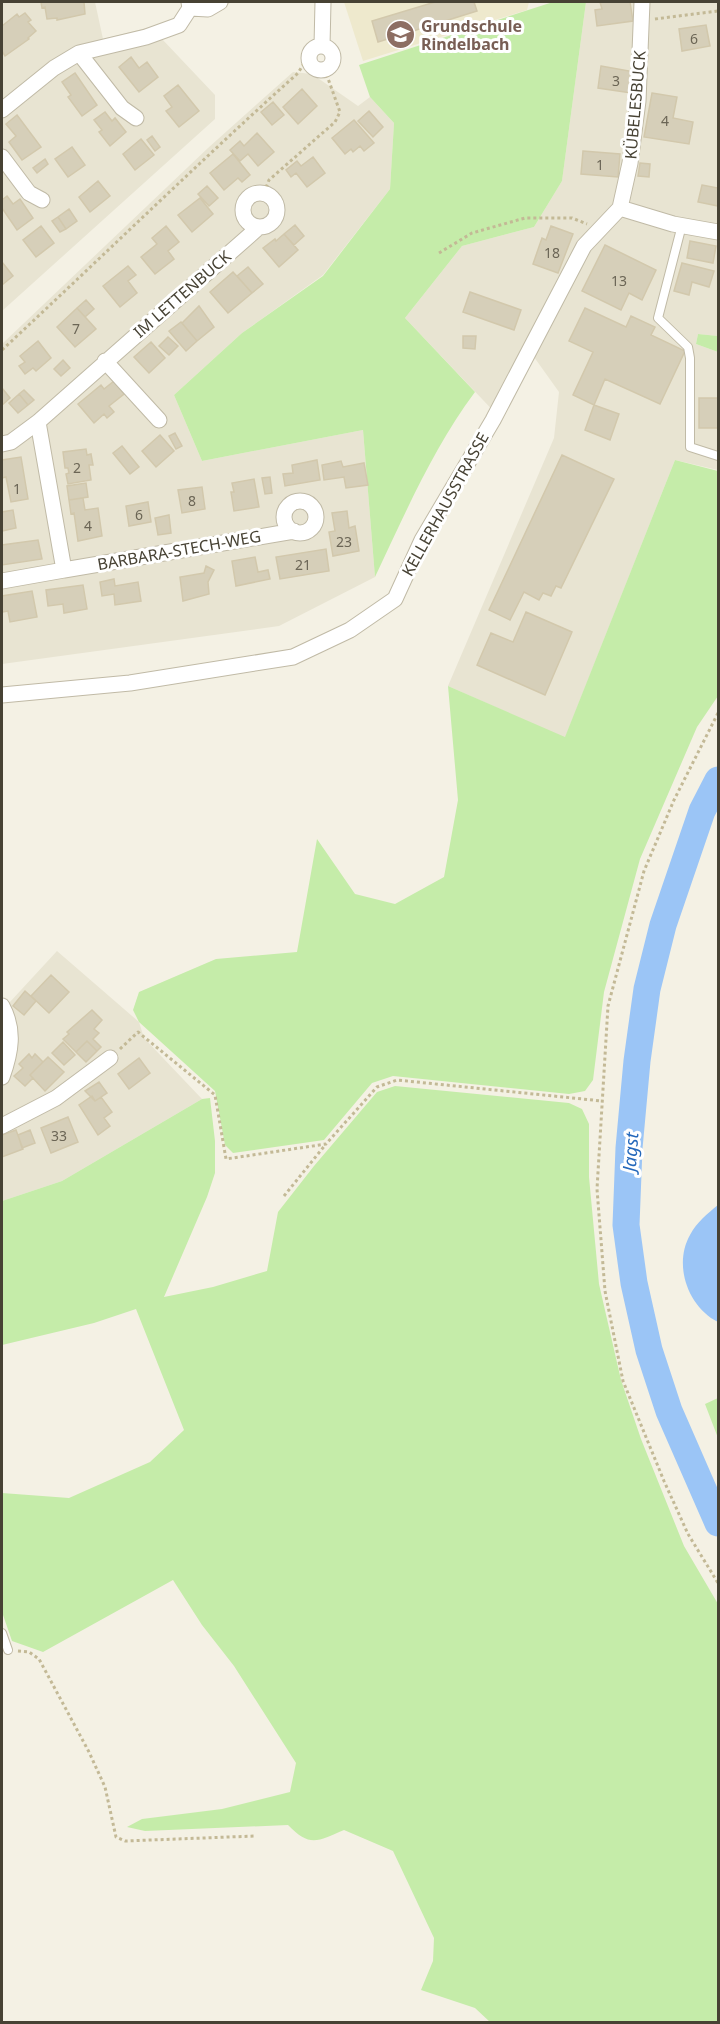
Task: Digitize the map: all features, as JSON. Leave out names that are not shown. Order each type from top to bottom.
[{"type":"street","points":[[2,110],[54,68],[79,53],[146,37],[179,26],[190,5],[208,9],[220,2]]},
{"type":"street","points":[[322,46],[323,2]]},
{"type":"street","name":"KÜBELESBUCK","points":[[620,208],[630,163],[638,101],[642,2]]},
{"type":"street","points":[[322,46],[329,50],[333,57],[331,64],[325,70],[313,68],[308,57],[315,47],[322,46]]},
{"type":"street","points":[[79,53],[122,108],[136,118]]},
{"type":"street","points":[[2,158],[29,193],[42,200]]},
{"type":"street","points":[[259,227],[245,218],[243,207],[253,194],[264,193]]},
{"type":"street","name":"IM LETTENBUCK","points":[[2,444],[11,442],[38,422],[259,227],[270,224],[277,215],[276,203],[273,198],[264,193]]},
{"type":"street","points":[[620,208],[718,232]]},
{"type":"street","name":"KELLERHAUSSTRASSE","points":[[2,695],[130,683],[293,657],[350,630],[395,599],[422,540],[493,420],[584,246],[620,208]]},
{"type":"street","points":[[105,361],[159,420]]},
{"type":"street","points":[[38,422],[64,570]]},
{"type":"street","name":"BARBARA-STECH-WEG","points":[[2,581],[294,531]]},
{"type":"street","points":[[2,1006],[12,1038],[2,1077]]},
{"type":"street","points":[[2,1126],[56,1098],[110,1058]]},
{"type":"lane","points":[[682,225],[658,318],[688,347],[690,447],[718,456]]},
{"type":"lane","points":[[2,1633],[8,1650]]},
{"type":"path","points":[[643,20],[718,11]]},
{"type":"path","points":[[2,350],[198,164],[298,73],[308,57]]},
{"type":"path","points":[[264,193],[269,180],[335,122],[340,112],[325,70]]},
{"type":"path","points":[[439,253],[472,232],[525,218],[572,218],[600,230]]},
{"type":"path","points":[[718,713],[674,800],[644,871],[608,1006],[597,1189],[604,1291],[623,1381],[688,1534],[718,1583]]},
{"type":"path","points":[[110,1058],[138,1032],[215,1095],[225,1159],[326,1144]]},
{"type":"path","points":[[284,1196],[326,1144],[377,1087],[397,1080],[603,1101]]},
{"type":"path","points":[[29,1652],[39,1659],[89,1752],[105,1787],[116,1837],[126,1841],[255,1836]]},
{"type":"shaded area","points":[[2,2],[95,2],[103,39],[174,21],[212,2],[232,2],[211,14],[194,15],[162,39],[215,95],[215,119],[2,311]]},
{"type":"shaded area","name":"Grundschule Rindelbach","points":[[344,2],[529,2],[527,10],[363,61]]},
{"type":"shaded area","points":[[586,2],[718,2],[718,336],[698,334],[696,344],[718,352],[718,470],[675,460],[565,738],[448,686],[554,438],[559,392],[534,357],[502,420],[405,318],[462,246],[534,227],[562,181]]},
{"type":"shaded area","points":[[293,72],[312,74],[358,106],[370,97],[394,123],[390,189],[323,275],[242,333],[174,395],[202,461],[363,430],[375,577],[279,626],[2,664],[2,344],[208,148]]},
{"type":"shaded area","points":[[57,951],[139,1022],[144,1038],[202,1099],[62,1181],[2,1201],[2,1000],[9,1003]]},
{"type":"green space","points":[[553,2],[586,2],[562,181],[534,227],[462,246],[405,318],[475,392],[433,459],[375,577],[363,430],[202,461],[174,395],[242,333],[323,276],[390,189],[394,123],[370,97],[359,65]]},
{"type":"green space","points":[[698,334],[718,336],[718,352],[696,344]]},
{"type":"green space","points":[[675,460],[718,471],[718,696],[697,727],[640,859],[604,992],[593,1080],[585,1091],[569,1094],[393,1076],[372,1083],[324,1140],[233,1153],[225,1145],[215,1091],[139,1022],[133,1010],[139,992],[216,959],[297,952],[317,839],[355,894],[395,904],[444,877],[458,800],[448,686],[565,737]]},
{"type":"green space","points":[[395,1086],[569,1103],[582,1109],[589,1124],[589,1177],[599,1284],[621,1380],[641,1439],[684,1546],[718,1604],[718,2022],[490,2022],[475,2008],[421,1990],[433,1961],[434,1938],[393,1851],[344,1830],[321,1839],[309,1840],[288,1825],[145,1831],[127,1827],[142,1819],[222,1809],[290,1792],[296,1763],[234,1666],[202,1625],[173,1580],[43,1652],[12,1641],[2,1612],[2,1493],[69,1498],[150,1462],[184,1430],[136,1309],[94,1323],[2,1345],[2,1201],[62,1181],[202,1099],[210,1098],[215,1141],[215,1173],[164,1297],[213,1287],[267,1271],[278,1212],[377,1092]]},
{"type":"green space","points":[[718,1398],[718,1438],[705,1404]]},
{"type":"water","points":[[718,1205],[718,1322],[707,1315],[691,1296],[683,1272],[683,1259],[685,1247],[693,1230],[702,1218]]},
{"type":"building","points":[[41,2],[84,2],[85,14],[57,20],[57,18],[47,19],[45,7],[42,8]]},
{"type":"building","points":[[435,2],[474,2],[477,11],[378,42],[372,21]]},
{"type":"building","points":[[600,2],[630,2],[633,21],[597,26],[595,10],[602,9]]},
{"type":"building","points":[[25,13],[31,20],[28,22],[36,31],[29,39],[5,56],[2,51],[2,26],[17,14],[19,17]]},
{"type":"building","points":[[706,25],[710,46],[682,51],[679,29]]},
{"type":"building","points":[[131,57],[139,68],[147,62],[158,77],[139,92],[119,67]]},
{"type":"building","points":[[601,66],[635,72],[631,93],[598,88]]},
{"type":"building","points":[[75,73],[97,105],[82,116],[68,97],[71,95],[62,82]]},
{"type":"building","points":[[178,85],[199,111],[179,127],[166,111],[172,107],[164,96]]},
{"type":"building","points":[[302,89],[317,106],[298,124],[283,107]]},
{"type":"building","points":[[652,93],[677,97],[673,118],[693,122],[689,144],[644,137]]},
{"type":"building","points":[[273,102],[284,115],[272,125],[261,112]]},
{"type":"building","points":[[369,111],[383,127],[373,137],[358,121]]},
{"type":"building","points":[[105,112],[112,121],[115,118],[126,132],[110,146],[99,132],[102,130],[94,120]]},
{"type":"building","points":[[17,115],[41,147],[22,160],[9,142],[16,136],[6,124]]},
{"type":"building","points":[[354,120],[374,143],[364,151],[360,146],[353,152],[351,149],[345,154],[332,138]]},
{"type":"building","points":[[257,133],[274,152],[258,166],[248,154],[240,161],[230,150],[240,141],[244,146]]},
{"type":"building","points":[[152,136],[160,147],[155,151],[147,140]]},
{"type":"building","points":[[141,139],[154,155],[135,170],[123,154]]},
{"type":"building","points":[[72,147],[85,165],[68,177],[55,159]]},
{"type":"building","points":[[583,151],[620,154],[618,177],[581,174]]},
{"type":"building","points":[[233,154],[250,175],[242,182],[238,178],[224,190],[210,173]]},
{"type":"building","points":[[313,157],[325,173],[307,187],[296,173],[291,177],[286,170],[297,161],[301,166]]},
{"type":"building","points":[[45,159],[48,164],[37,173],[33,168]]},
{"type":"building","points":[[640,163],[650,164],[649,177],[638,176]]},
{"type":"building","points":[[98,181],[110,196],[90,212],[79,197]]},
{"type":"building","points":[[702,185],[718,188],[718,206],[698,202]]},
{"type":"building","points":[[207,186],[218,198],[209,206],[198,194]]},
{"type":"building","points":[[7,196],[13,204],[20,199],[33,218],[17,230],[2,208],[2,200]]},
{"type":"building","points":[[200,198],[213,214],[192,232],[178,215]]},
{"type":"building","points":[[69,209],[77,221],[66,229],[58,217]]},
{"type":"building","points":[[58,217],[66,229],[60,232],[52,221]]},
{"type":"building","points":[[295,225],[304,236],[294,245],[284,234]]},
{"type":"building","points":[[41,226],[54,243],[36,257],[23,240]]},
{"type":"building","points":[[166,226],[179,242],[168,251],[174,259],[155,274],[141,257],[157,244],[152,238]]},
{"type":"building","points":[[551,226],[573,234],[558,273],[533,264],[542,238],[546,240]]},
{"type":"building","points":[[284,234],[298,250],[279,267],[263,248]]},
{"type":"building","points":[[690,241],[716,246],[713,263],[687,258]]},
{"type":"building","points":[[605,245],[656,270],[642,300],[629,293],[621,310],[582,291]]},
{"type":"building","points":[[2,262],[13,276],[2,285]]},
{"type":"building","points":[[682,263],[714,271],[709,287],[692,282],[689,295],[674,291]]},
{"type":"building","points":[[128,266],[136,275],[128,281],[137,293],[120,307],[103,286]]},
{"type":"building","points":[[248,267],[263,284],[252,293],[237,276]]},
{"type":"building","points":[[233,272],[252,293],[228,313],[210,292]]},
{"type":"building","points":[[470,292],[521,310],[514,330],[463,312]]},
{"type":"building","points":[[86,300],[94,309],[85,317],[77,308]]},
{"type":"building","points":[[199,306],[214,327],[197,341],[182,323]]},
{"type":"building","points":[[77,308],[96,329],[75,347],[57,327]]},
{"type":"building","points":[[585,308],[626,327],[631,316],[655,327],[651,335],[685,351],[660,404],[605,379],[594,405],[573,395],[593,352],[569,341]]},
{"type":"building","points":[[181,322],[197,341],[186,351],[169,331]]},
{"type":"building","points":[[463,336],[476,336],[475,349],[463,348]]},
{"type":"building","points":[[168,337],[178,346],[169,355],[159,346]]},
{"type":"building","points":[[38,341],[51,358],[36,371],[33,368],[25,374],[19,366],[25,362],[20,356]]},
{"type":"building","points":[[151,342],[165,358],[149,373],[134,357]]},
{"type":"building","points":[[63,360],[70,368],[61,376],[54,369]]},
{"type":"building","points":[[114,381],[124,394],[109,406],[114,412],[107,418],[104,414],[94,423],[78,404],[101,385],[104,389]]},
{"type":"building","points":[[2,388],[10,398],[2,405]]},
{"type":"building","points":[[24,390],[34,400],[28,405],[19,394]]},
{"type":"building","points":[[19,394],[28,405],[18,413],[9,403]]},
{"type":"building","points":[[699,398],[718,398],[718,428],[699,428]]},
{"type":"building","points":[[594,405],[619,414],[610,440],[585,430]]},
{"type":"building","points":[[175,433],[182,446],[176,449],[169,436]]},
{"type":"building","points":[[160,435],[174,451],[156,467],[142,451]]},
{"type":"building","points":[[122,446],[139,467],[130,474],[113,453]]},
{"type":"building","points":[[86,449],[87,455],[91,454],[93,465],[89,465],[91,480],[68,484],[66,474],[69,473],[68,468],[65,468],[63,452]]},
{"type":"building","points":[[562,455],[614,479],[561,588],[556,586],[551,596],[543,593],[539,600],[524,592],[510,620],[489,610]]},
{"type":"building","points":[[21,457],[28,499],[11,502],[6,477],[2,478],[2,460]]},
{"type":"building","points":[[317,460],[320,480],[285,486],[283,474],[293,473],[292,465]]},
{"type":"building","points":[[341,461],[343,467],[364,463],[368,485],[346,488],[344,477],[324,480],[322,465]]},
{"type":"building","points":[[270,477],[272,493],[265,494],[262,478]]},
{"type":"building","points":[[254,479],[259,507],[234,511],[232,483]]},
{"type":"building","points":[[86,483],[88,497],[69,500],[67,486]]},
{"type":"building","points":[[202,487],[205,509],[182,513],[178,490]]},
{"type":"building","points":[[83,498],[85,510],[98,508],[102,536],[78,541],[74,513],[71,514],[69,500]]},
{"type":"building","points":[[148,502],[151,522],[129,526],[126,506]]},
{"type":"building","points":[[13,510],[16,528],[2,531],[2,512]]},
{"type":"building","points":[[347,511],[349,528],[355,526],[359,551],[333,556],[329,532],[335,531],[332,513]]},
{"type":"building","points":[[169,515],[171,533],[158,535],[155,518]]},
{"type":"building","points":[[38,540],[42,559],[2,565],[2,545]]},
{"type":"building","points":[[326,549],[329,571],[280,579],[276,557]]},
{"type":"building","points":[[255,557],[258,572],[268,570],[270,579],[236,586],[232,561]]},
{"type":"building","points":[[206,566],[214,570],[208,582],[209,594],[183,601],[180,577],[204,573]]},
{"type":"building","points":[[114,579],[115,586],[138,582],[141,601],[115,605],[114,594],[102,596],[100,582]]},
{"type":"building","points":[[83,585],[87,609],[64,613],[63,604],[48,606],[46,590]]},
{"type":"building","points":[[32,591],[37,617],[10,622],[8,611],[2,612],[2,596]]},
{"type":"building","points":[[526,612],[572,632],[545,695],[477,665],[491,633],[513,642]]},
{"type":"building","points":[[51,975],[69,992],[49,1013],[31,996]]},
{"type":"building","points":[[25,991],[36,1001],[24,1015],[13,1006]]},
{"type":"building","points":[[92,1010],[102,1020],[94,1029],[99,1033],[93,1039],[101,1047],[97,1051],[87,1041],[76,1052],[63,1039],[69,1034],[67,1032]]},
{"type":"building","points":[[87,1041],[97,1051],[86,1062],[76,1052]]},
{"type":"building","points":[[63,1042],[75,1055],[64,1065],[52,1053]]},
{"type":"building","points":[[29,1054],[32,1058],[35,1054],[43,1062],[30,1075],[33,1078],[25,1086],[14,1076],[23,1068],[19,1064]]},
{"type":"building","points":[[48,1057],[64,1072],[45,1091],[30,1075]]},
{"type":"building","points":[[139,1058],[150,1073],[129,1089],[118,1074]]},
{"type":"building","points":[[99,1082],[107,1093],[95,1101],[85,1091]]},
{"type":"building","points":[[92,1096],[95,1101],[101,1097],[112,1112],[104,1118],[110,1126],[98,1135],[79,1105]]},
{"type":"building","points":[[68,1117],[78,1142],[51,1153],[41,1128]]},
{"type":"building","points":[[16,1130],[23,1149],[2,1157],[2,1135]]},
{"type":"building","points":[[30,1130],[35,1143],[22,1148],[18,1135]]},
{"type":"waterway","name":"Jagst","points":[[718,780],[702,811],[663,925],[647,989],[637,1061],[629,1148],[626,1225],[634,1283],[649,1350],[669,1411],[718,1523]]},
{"type":"place","name":"Grundschule Rindelbach","points":[[400,35]]}]
